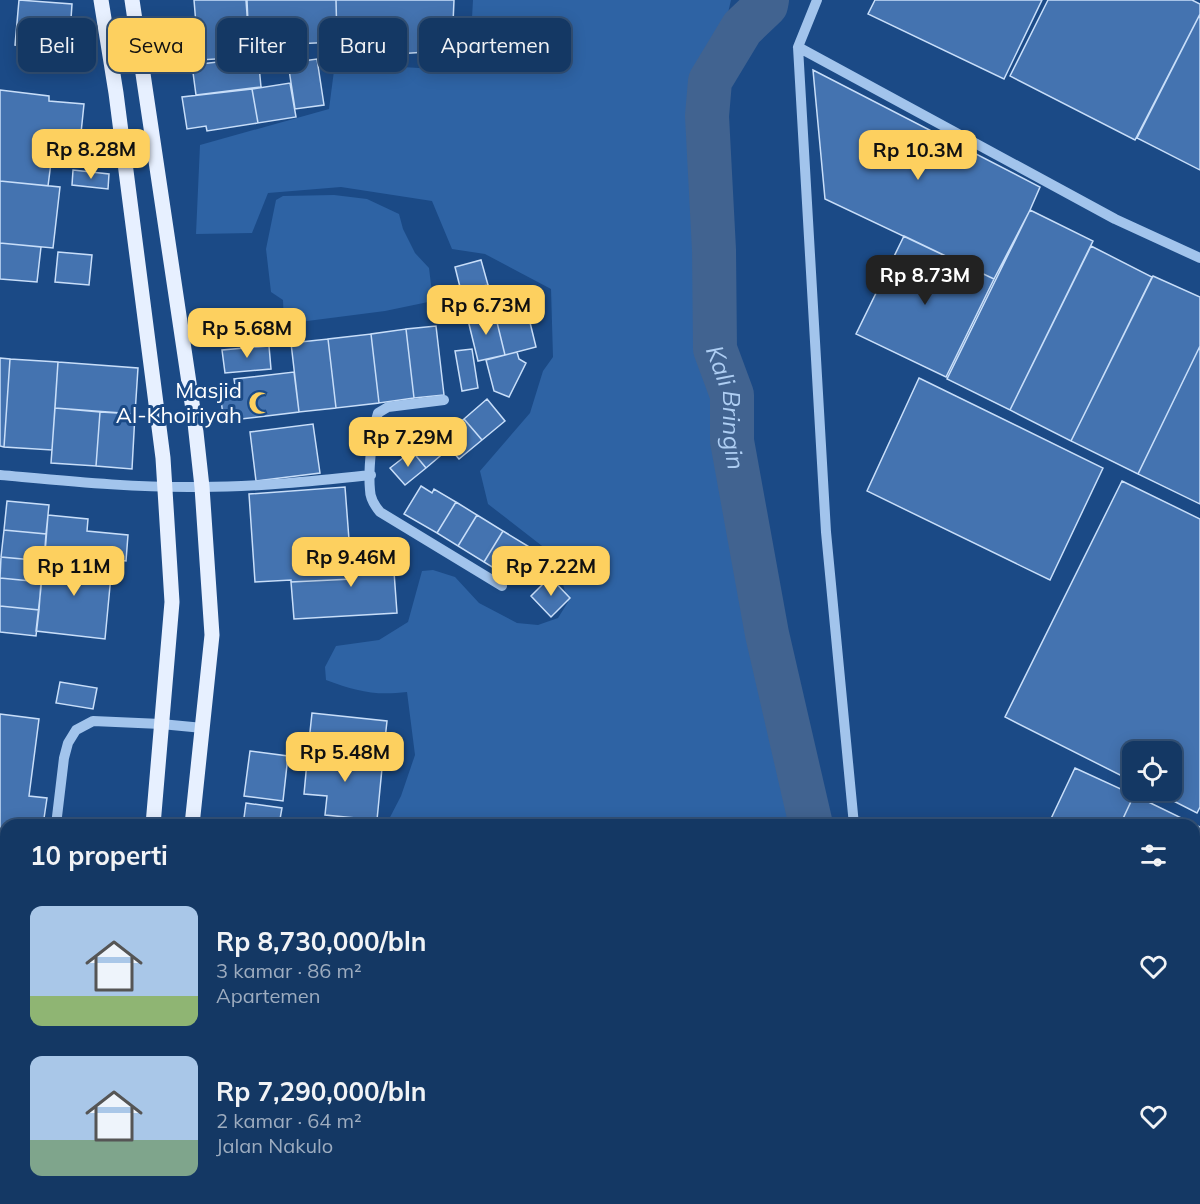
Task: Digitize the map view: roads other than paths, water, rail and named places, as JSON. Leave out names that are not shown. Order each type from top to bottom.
[{"type":"main road","points":[[101,0],[116,93],[165,486],[172,602],[153,819]]},
{"type":"main road","points":[[132,0],[195,423],[202,488],[212,634],[193,819]]},
{"type":"street","points":[[817,0],[798,47],[826,532],[853,819]]},
{"type":"street","points":[[798,47],[1115,219],[1200,258]]},
{"type":"street","points":[[444,400],[388,407],[378,413],[374,426],[370,475],[370,492],[373,503],[380,512],[502,586]]},
{"type":"street","points":[[0,475],[107,485],[202,488],[304,482],[370,475]]},
{"type":"street","points":[[58,819],[64,758],[68,743],[76,730],[93,721],[203,728]]},
{"type":"waterway","name":"Kali Bringin","points":[[767,0],[766,5],[742,28],[710,81],[707,116],[714,250],[715,349],[732,395],[732,441],[767,634],[810,819]]},
{"type":"place","name":"Masjid Al-Khoiriyah","points":[[260,403]]}]
